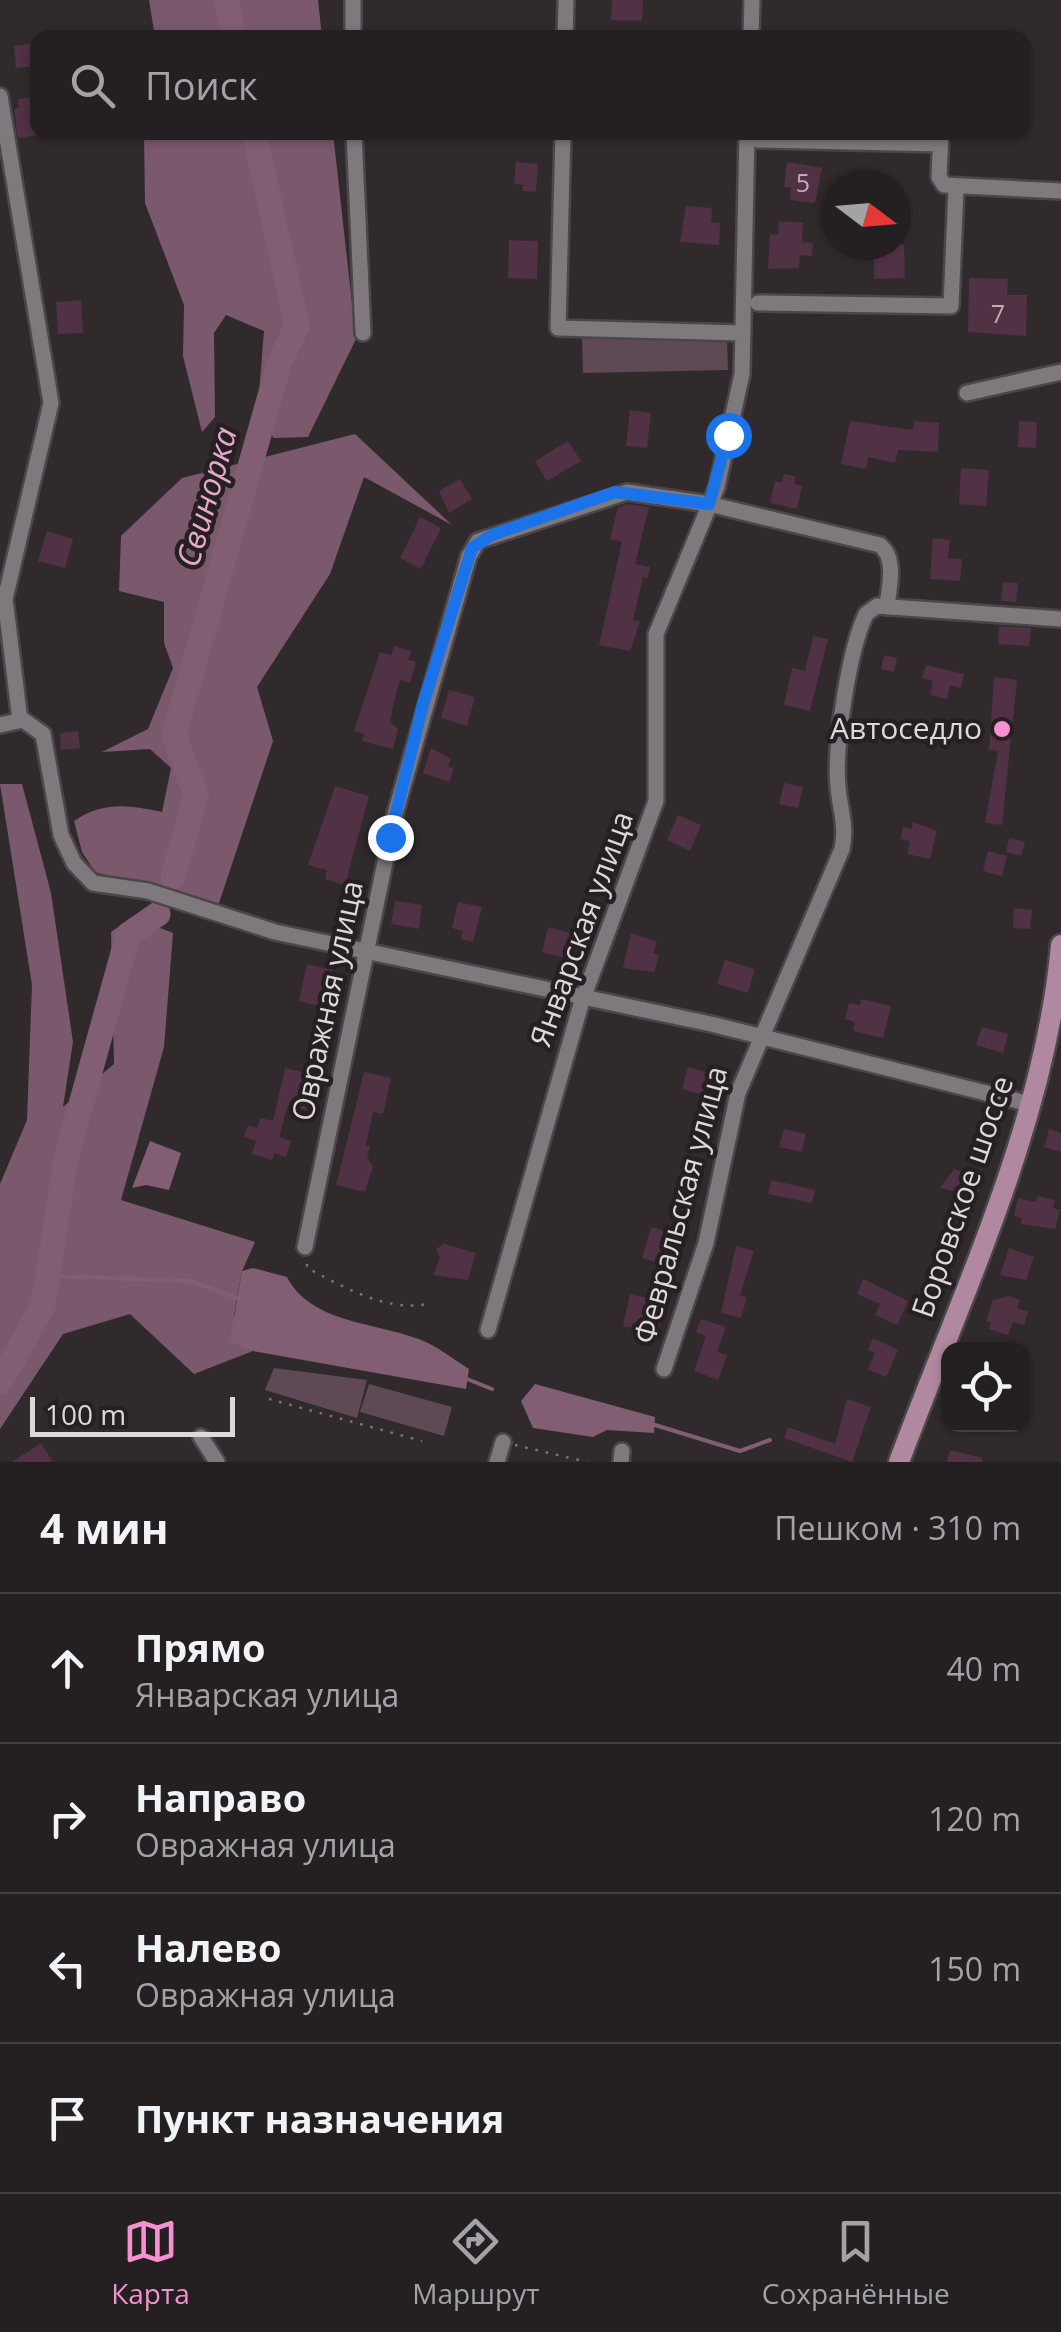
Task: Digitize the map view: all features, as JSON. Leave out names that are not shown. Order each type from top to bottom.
[{"type":"main road","name":"Боровское шоссе","points":[[899,1462],[1030,1104],[1050,1026],[1061,945]]},
{"type":"street","points":[[352,0],[353,30]]},
{"type":"street","points":[[565,30],[566,0]]},
{"type":"street","points":[[750,30],[752,0]]},
{"type":"street","points":[[0,96],[51,404],[4,599],[20,720]]},
{"type":"street","points":[[354,140],[363,332]]},
{"type":"street","points":[[563,140],[558,328],[741,333]]},
{"type":"street","name":"Январская улица","points":[[488,1330],[583,998],[653,813],[657,792],[656,634],[709,504],[742,374],[753,140]]},
{"type":"street","points":[[941,140],[940,182],[956,188],[1061,191]]},
{"type":"street","points":[[758,303],[950,306],[956,188]]},
{"type":"street","points":[[967,393],[1061,372]]},
{"type":"street","name":"Овражная улица","points":[[304,1246],[394,814],[418,720],[472,548],[492,535],[615,492],[709,504],[880,545],[888,553],[890,566],[882,606]]},
{"type":"street","points":[[882,606],[1061,619]]},
{"type":"street","name":"Февральская улица","points":[[664,1368],[706,1243],[738,1093],[763,1039],[776,996],[842,849],[846,820],[838,786],[848,682],[862,621],[882,606]]},
{"type":"street","points":[[0,725],[20,720],[37,726],[48,744],[61,835],[74,863],[93,883],[148,891],[262,929],[763,1039],[1030,1104]]},
{"type":"street","points":[[201,1436],[217,1462]]},
{"type":"street","points":[[497,1462],[502,1442]]},
{"type":"path","points":[[304,1246],[307,1268],[324,1277],[404,1309],[428,1304]]},
{"type":"path","points":[[269,1399],[422,1441]]},
{"type":"path","points":[[502,1442],[586,1462]]},
{"type":"shaded area","points":[[149,0],[318,0],[321,30],[154,30]]},
{"type":"shaded area","points":[[144,140],[334,140],[356,339],[308,437],[273,438],[259,394],[264,331],[226,315],[214,333],[215,417],[202,432],[183,356],[184,305],[145,203]]},
{"type":"shaded area","points":[[582,337],[727,338],[728,370],[583,373]]},
{"type":"shaded area","points":[[355,434],[452,525],[364,477],[330,574],[257,687],[273,741],[218,906],[95,872],[82,852],[74,821],[95,810],[117,806],[162,812],[171,768],[150,749],[102,752],[148,729],[173,668],[164,643],[164,602],[119,591],[121,536],[182,478]]},
{"type":"shaded area","points":[[0,784],[22,784],[51,893],[73,1042],[63,1107],[114,1064],[111,932],[132,917],[173,933],[164,1047],[121,1200],[255,1242],[242,1271],[234,1315],[253,1351],[194,1374],[130,1314],[63,1334],[0,1429],[0,1184],[27,1120],[32,985]]},
{"type":"shaded area","points":[[150,1141],[181,1153],[169,1190],[146,1185],[132,1188]]},
{"type":"shaded area","points":[[253,1268],[287,1277],[298,1293],[331,1314],[433,1346],[469,1369],[466,1389],[253,1351],[230,1341],[242,1271]]},
{"type":"shaded area","points":[[274,1368],[367,1380],[357,1418],[265,1390]]},
{"type":"shaded area","points":[[369,1384],[452,1407],[444,1436],[360,1412]]},
{"type":"shaded area","points":[[535,1384],[655,1417],[654,1433],[607,1430],[593,1437],[533,1428],[521,1401]]},
{"type":"building","points":[[612,0],[643,0],[642,21],[611,20]]},
{"type":"building","points":[[30,44],[30,67],[16,68],[14,46]]},
{"type":"building","points":[[30,98],[30,136],[18,138],[14,109],[19,108],[18,99]]},
{"type":"building","points":[[516,162],[538,164],[536,192],[522,191],[523,185],[514,184]]},
{"type":"building","points":[[787,162],[822,168],[815,203],[790,200],[791,187],[784,187]]},
{"type":"building","points":[[686,206],[712,208],[711,222],[720,223],[719,245],[680,242]]},
{"type":"building","points":[[779,221],[803,223],[802,242],[813,243],[812,256],[800,255],[799,268],[768,269],[770,234],[778,235]]},
{"type":"building","points":[[509,240],[538,241],[537,279],[508,278]]},
{"type":"building","points":[[874,260],[904,260],[905,278],[874,279]]},
{"type":"building","points":[[969,278],[1008,279],[1007,295],[1027,295],[1026,336],[968,332]]},
{"type":"building","points":[[81,300],[83,333],[58,334],[56,302]]},
{"type":"building","points":[[630,410],[651,413],[647,448],[626,446]]},
{"type":"building","points":[[850,421],[913,430],[914,421],[939,423],[938,452],[898,450],[895,463],[868,457],[866,469],[841,464]]},
{"type":"building","points":[[1019,421],[1037,422],[1036,448],[1018,447]]},
{"type":"building","points":[[568,441],[581,461],[547,481],[535,461]]},
{"type":"building","points":[[961,468],[989,470],[986,506],[959,504]]},
{"type":"building","points":[[784,474],[795,476],[794,484],[802,486],[797,509],[770,503],[775,481],[782,483]]},
{"type":"building","points":[[460,479],[472,499],[449,513],[439,491]]},
{"type":"building","points":[[618,507],[649,507],[635,564],[650,567],[648,578],[643,577],[633,620],[640,622],[630,651],[599,645],[622,542],[610,539]]},
{"type":"building","points":[[420,517],[441,528],[421,569],[400,558]]},
{"type":"building","points":[[47,531],[73,539],[65,568],[38,561]]},
{"type":"building","points":[[933,538],[950,540],[948,558],[962,559],[960,581],[930,579]]},
{"type":"building","points":[[1003,582],[1018,583],[1016,602],[1001,601]]},
{"type":"building","points":[[999,626],[1031,628],[1029,646],[998,644]]},
{"type":"building","points":[[813,636],[828,639],[810,711],[784,705],[792,668],[805,671]]},
{"type":"building","points":[[394,646],[411,651],[408,660],[416,662],[410,683],[400,680],[394,701],[390,722],[398,729],[393,749],[362,741],[364,734],[354,731],[380,652],[391,655]]},
{"type":"building","points":[[884,655],[897,658],[894,672],[881,669]]},
{"type":"building","points":[[926,665],[964,674],[961,688],[950,685],[947,699],[930,695],[933,681],[922,678]]},
{"type":"building","points":[[994,677],[1017,680],[1002,825],[985,823],[998,751],[989,750]]},
{"type":"building","points":[[449,690],[475,697],[467,726],[441,718]]},
{"type":"building","points":[[78,731],[80,748],[61,750],[60,733]]},
{"type":"building","points":[[431,748],[451,759],[448,767],[454,768],[449,782],[423,773]]},
{"type":"building","points":[[784,783],[803,787],[798,808],[779,804]]},
{"type":"building","points":[[335,786],[369,796],[345,885],[325,879],[327,870],[308,865]]},
{"type":"building","points":[[678,815],[701,825],[690,851],[667,840]]},
{"type":"building","points":[[913,822],[937,831],[930,859],[907,854],[910,841],[900,839],[903,827],[912,829]]},
{"type":"building","points":[[1009,838],[1025,842],[1021,856],[1006,852]]},
{"type":"building","points":[[988,851],[1007,856],[1002,876],[983,871]]},
{"type":"building","points":[[395,901],[422,905],[419,929],[391,924]]},
{"type":"building","points":[[458,902],[482,907],[473,942],[461,939],[463,931],[452,928]]},
{"type":"building","points":[[1014,908],[1032,910],[1030,929],[1013,928]]},
{"type":"building","points":[[548,927],[572,933],[566,958],[542,952]]},
{"type":"building","points":[[631,933],[657,942],[653,953],[659,955],[654,972],[623,968]]},
{"type":"building","points":[[725,960],[755,969],[748,993],[717,984]]},
{"type":"building","points":[[307,964],[333,970],[324,1007],[299,1001]]},
{"type":"building","points":[[861,999],[891,1006],[883,1038],[853,1031],[855,1022],[845,1019],[849,1003],[860,1005]]},
{"type":"building","points":[[982,1027],[1008,1034],[1003,1053],[976,1045]]},
{"type":"building","points":[[688,1067],[720,1076],[714,1098],[682,1089]]},
{"type":"building","points":[[285,1068],[315,1075],[306,1110],[288,1105],[279,1137],[291,1141],[286,1157],[274,1153],[272,1160],[252,1154],[256,1141],[244,1137],[248,1125],[257,1128],[260,1118],[273,1121]]},
{"type":"building","points":[[364,1072],[391,1078],[383,1114],[373,1112],[366,1145],[370,1146],[367,1158],[373,1166],[365,1192],[336,1185]]},
{"type":"building","points":[[784,1129],[806,1134],[802,1152],[779,1147]]},
{"type":"building","points":[[1049,1129],[1061,1133],[1061,1152],[1044,1147]]},
{"type":"building","points":[[954,1169],[983,1180],[977,1196],[940,1188]]},
{"type":"building","points":[[771,1180],[815,1190],[812,1203],[768,1194]]},
{"type":"building","points":[[1037,1196],[1055,1200],[1053,1208],[1060,1210],[1055,1229],[1021,1224],[1022,1218],[1014,1216],[1018,1198],[1036,1202]]},
{"type":"building","points":[[651,1227],[683,1237],[674,1267],[642,1258]]},
{"type":"building","points":[[444,1244],[476,1253],[468,1280],[433,1275],[440,1258],[436,1249]]},
{"type":"building","points":[[736,1246],[754,1251],[740,1295],[747,1297],[741,1318],[721,1313]]},
{"type":"building","points":[[1009,1248],[1034,1257],[1026,1280],[1000,1275]]},
{"type":"building","points":[[863,1279],[908,1301],[897,1325],[875,1315],[880,1304],[857,1294]]},
{"type":"building","points":[[653,1290],[667,1293],[658,1334],[623,1326],[630,1294],[648,1298]]},
{"type":"building","points":[[1009,1296],[1020,1300],[1017,1308],[1028,1312],[1024,1325],[1013,1322],[1008,1335],[989,1329],[991,1323],[986,1321],[993,1300]]},
{"type":"building","points":[[701,1319],[726,1327],[717,1352],[727,1355],[718,1380],[694,1371],[706,1336],[696,1332]]},
{"type":"building","points":[[873,1338],[898,1350],[886,1377],[868,1369],[875,1353],[868,1350]]},
{"type":"building","points":[[847,1399],[871,1407],[852,1462],[784,1438],[788,1427],[835,1444]]},
{"type":"building","points":[[41,1443],[53,1462],[12,1462]]},
{"type":"building","points":[[950,1450],[982,1458],[982,1462],[947,1462]]},
{"type":"waterway","name":"Свинорка","points":[[226,0],[232,30]]},
{"type":"waterway","name":"Свинорка","points":[[173,877],[196,795],[174,735],[279,364],[297,326],[256,140]]},
{"type":"waterway","name":"Свинорка","points":[[0,1382],[43,1306],[66,1158],[128,935],[158,914]]},
{"type":"waterway","points":[[48,1276],[190,1281],[237,1298]]},
{"type":"waterway","points":[[467,1379],[492,1389]]},
{"type":"waterway","points":[[655,1425],[740,1451],[770,1440]]},
{"type":"place","name":"Автоседло","points":[[1002,729]]},
{"type":"route","points":[[390,837],[423,704],[472,548],[492,535],[615,492],[709,504],[717,487],[728,435]]}]
